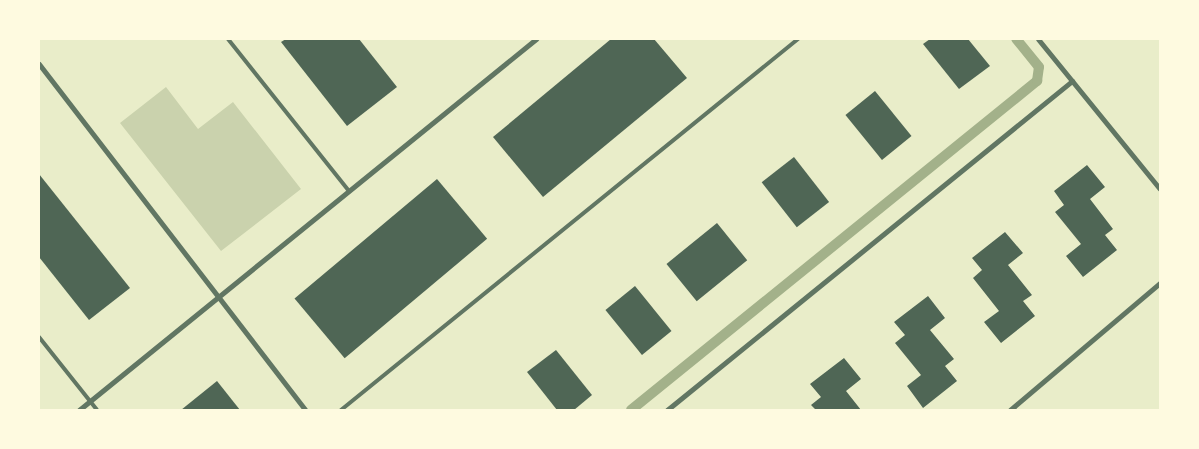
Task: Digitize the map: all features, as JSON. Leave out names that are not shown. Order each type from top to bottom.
[{"type":"street","points":[[79,410],[536,39]]},
{"type":"street","points":[[1038,39],[1160,189]]},
{"type":"street","points":[[39,64],[216,298],[305,410]]},
{"type":"street","points":[[667,410],[1072,81]]},
{"type":"street","points":[[1010,410],[1160,282]]},
{"type":"lane","points":[[228,39],[349,191]]},
{"type":"lane","points":[[341,410],[798,39]]},
{"type":"lane","points":[[39,337],[97,410]]},
{"type":"green space","points":[[166,87],[198,129],[233,102],[301,189],[221,251],[120,123]]},
{"type":"building","points":[[286,39],[359,39],[397,87],[347,126],[281,42]]},
{"type":"building","points":[[611,39],[654,39],[687,78],[543,197],[493,137]]},
{"type":"building","points":[[930,39],[968,39],[990,66],[959,89],[923,44]]},
{"type":"building","points":[[875,91],[912,136],[882,160],[845,115]]},
{"type":"building","points":[[794,157],[829,202],[797,227],[762,182]]},
{"type":"building","points":[[1087,165],[1105,187],[1090,199],[1113,229],[1105,235],[1117,250],[1083,277],[1066,256],[1081,244],[1055,212],[1064,205],[1054,191]]},
{"type":"building","points":[[39,174],[130,288],[89,320],[39,257]]},
{"type":"building","points":[[437,179],[487,239],[345,358],[295,299]]},
{"type":"building","points":[[717,223],[747,260],[697,301],[666,264]]},
{"type":"building","points":[[1005,232],[1023,253],[1008,265],[1032,295],[1023,301],[1035,316],[1001,343],[984,322],[999,311],[973,278],[982,270],[972,258]]},
{"type":"building","points":[[635,286],[672,331],[642,355],[605,310]]},
{"type":"building","points":[[928,296],[945,318],[930,330],[954,359],[945,366],[957,381],[923,408],[907,386],[921,375],[895,343],[905,335],[894,322]]},
{"type":"building","points":[[556,350],[592,395],[574,410],[557,410],[527,372]]},
{"type":"building","points":[[844,358],[861,379],[846,391],[861,410],[816,410],[811,405],[821,397],[810,384]]},
{"type":"building","points":[[217,381],[240,410],[181,410]]},
{"type":"waterway","points":[[631,410],[1037,81],[1039,67],[1016,39]]}]
